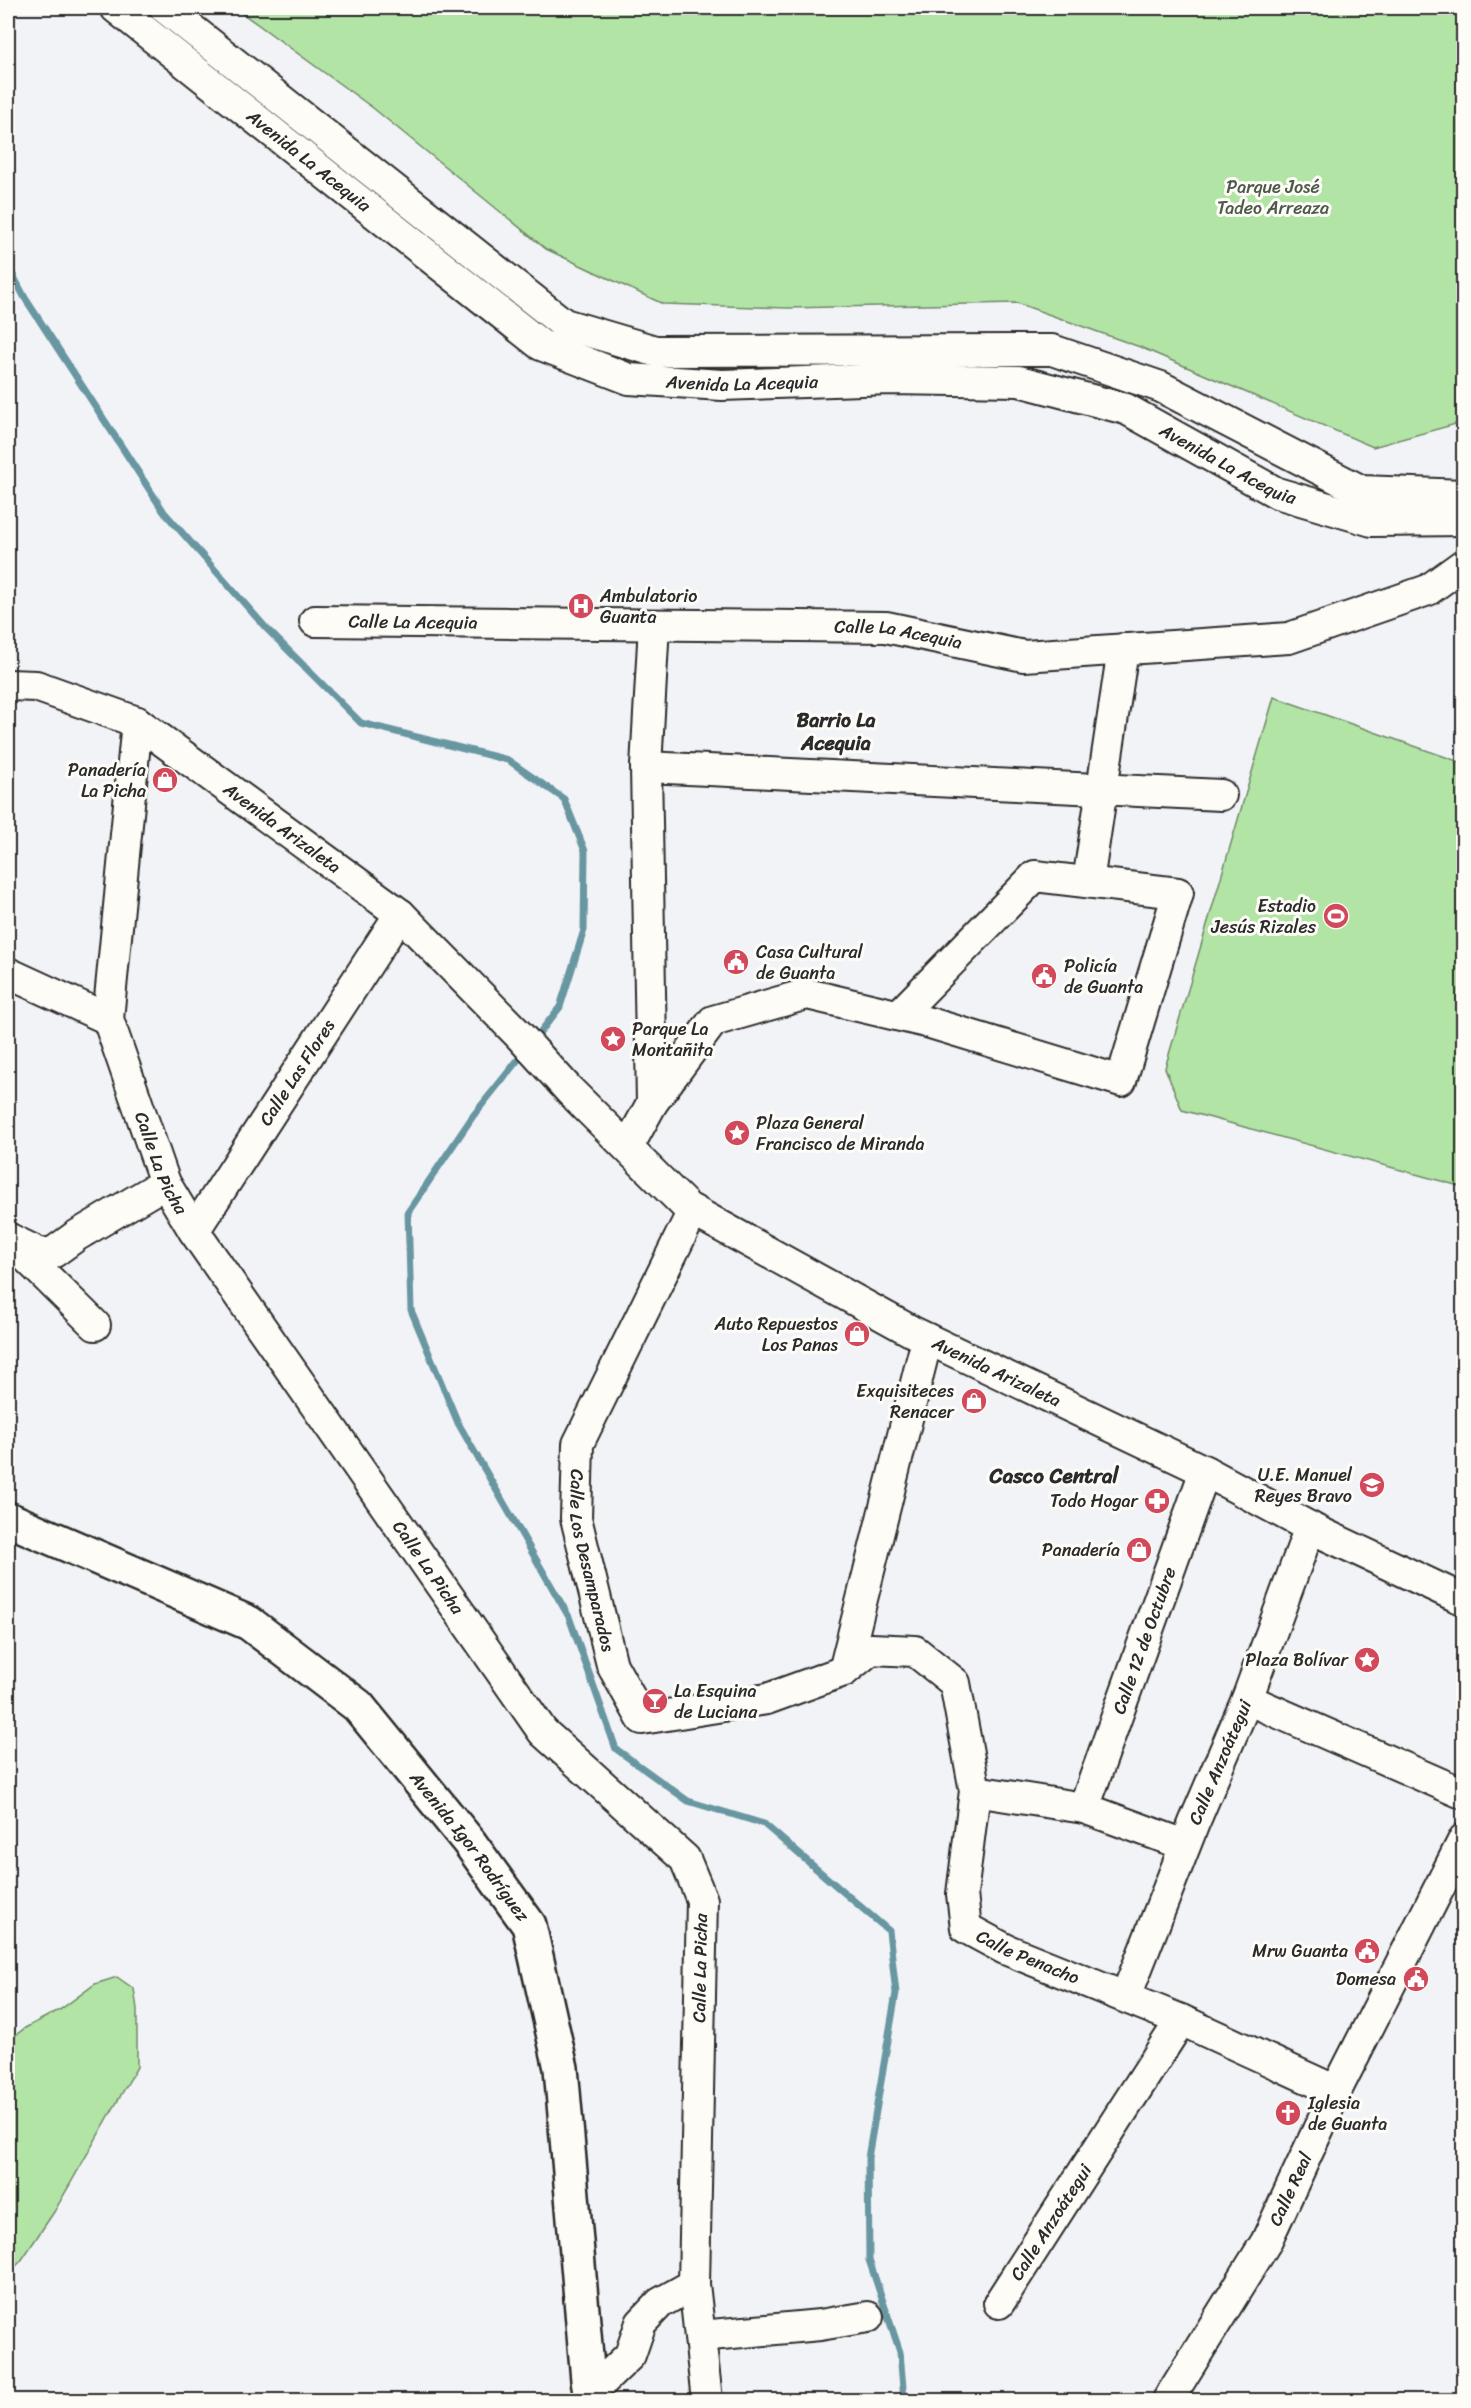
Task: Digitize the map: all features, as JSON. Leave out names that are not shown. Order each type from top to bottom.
[{"type":"highway","name":"Avenida Igor Rodríguez","points":[[8,1519],[249,1623],[358,1706],[469,1842],[530,1925],[561,2068],[590,2390]]},
{"type":"street","name":"Avenida La Acequia","points":[[116,8],[541,345],[628,379],[722,385],[890,379],[1019,381],[1126,410],[1277,493],[1372,521],[1464,520]]},
{"type":"street","name":"Avenida La Acequia","points":[[165,8],[564,324],[655,351],[1052,350],[1161,387],[1362,490],[1464,495]]},
{"type":"street","name":"Calle La Acequia","points":[[315,621],[886,627],[1024,656],[1289,638],[1428,590],[1464,564]]},
{"type":"street","points":[[652,1102],[646,767],[654,625]]},
{"type":"street","points":[[1088,882],[1123,650]]},
{"type":"street","name":"Avenida Arizaleta","points":[[8,685],[36,686],[138,722],[400,914],[519,1035],[568,1090],[693,1210],[927,1339],[1205,1471],[1310,1527],[1464,1600]]},
{"type":"street","name":"Calle La Picha","points":[[138,722],[108,1019],[165,1183],[194,1231],[543,1732],[685,1859],[702,1900],[694,2283],[707,2400]]},
{"type":"street","points":[[646,767],[1221,795]]},
{"type":"street","points":[[628,1147],[652,1102],[713,1021],[807,994],[930,1023],[1121,1081],[1178,893],[1035,876],[899,1015]]},
{"type":"street","name":"Calle Las Flores","points":[[194,1231],[400,914]]},
{"type":"street","points":[[8,973],[108,1019]]},
{"type":"street","points":[[8,1238],[41,1254],[54,1252],[76,1236],[165,1183]]},
{"type":"street","name":"Calle Los Desamparados","points":[[693,1210],[578,1444],[576,1518],[612,1665],[642,1719],[767,1699],[844,1671]]},
{"type":"street","points":[[8,1238],[94,1325]]},
{"type":"street","points":[[844,1671],[927,1339]]},
{"type":"street","name":"Calle 12 de Octubre","points":[[1084,1808],[1205,1471]]},
{"type":"street","name":"Calle Anzoátegui","points":[[1126,1996],[1185,1845],[1247,1700],[1310,1527]]},
{"type":"street","name":"Calle Penacho","points":[[844,1671],[871,1648],[915,1651],[955,1683],[975,1791],[962,1894],[966,1928],[1005,1949],[1126,1996],[1336,2091]]},
{"type":"street","points":[[1247,1700],[1464,1794]]},
{"type":"street","points":[[975,1791],[1084,1808],[1185,1845]]},
{"type":"street","name":"Calle Real","points":[[1168,2400],[1266,2242],[1336,2091],[1464,1839]]},
{"type":"street","name":"Calle Anzoátegui","points":[[999,2303],[1181,2020]]},
{"type":"street","points":[[590,2390],[602,2382],[630,2355],[641,2323],[654,2309],[694,2283]]},
{"type":"street","points":[[700,2336],[820,2325],[868,2317]]},
{"type":"green space","name":"Parque José Tadeo Arreaza","points":[[235,8],[1463,8],[1463,422],[1373,447],[1140,347],[1017,303],[788,308],[663,304],[546,249],[373,108]]},
{"type":"green space","name":"Estadio Jesús Rizales","points":[[1274,697],[1463,763],[1463,1187],[1182,1110],[1165,1068]]},
{"type":"green space","points":[[117,1977],[134,1989],[137,2009],[137,2067],[54,2212],[21,2261],[8,2274],[8,2041],[25,2028],[61,2009],[95,1984]]},
{"type":"waterway","points":[[8,266],[25,298],[164,512],[266,628],[361,723],[508,760],[564,799],[585,851],[584,930],[560,1007],[534,1040]]},
{"type":"waterway","points":[[525,1051],[473,1116],[408,1212],[411,1310],[458,1423],[569,1617],[616,1749],[688,1801],[764,1824],[889,1931],[896,1993],[868,2158],[869,2260],[900,2352],[904,2400]]},
{"type":"place","name":"Ambulatorio Guanta","points":[[581,606]]},
{"type":"place","name":"Panadería La Picha","points":[[165,780]]},
{"type":"place","name":"Estadio Jesús Rizales","points":[[1336,916]]},
{"type":"place","name":"Casa Cultural de Guanta","points":[[736,962]]},
{"type":"place","name":"Policía de Guanta","points":[[1044,976]]},
{"type":"place","name":"Parque La Montañita","points":[[613,1039]]},
{"type":"place","name":"Plaza General Francisco de Miranda","points":[[737,1133]]},
{"type":"place","name":"Auto Repuestos Los Panas","points":[[857,1334]]},
{"type":"place","name":"Exquisiteces Renacer","points":[[974,1401]]},
{"type":"place","name":"U.E. Manuel Reyes Bravo","points":[[1372,1485]]},
{"type":"place","name":"Todo Hogar","points":[[1157,1501]]},
{"type":"place","name":"Panadería","points":[[1139,1550]]},
{"type":"place","name":"Plaza Bolívar","points":[[1367,1660]]},
{"type":"place","name":"La Esquina de Luciana","points":[[655,1701]]},
{"type":"place","name":"Mrw Guanta","points":[[1367,1951]]},
{"type":"place","name":"Domesa","points":[[1416,1979]]},
{"type":"place","name":"Iglesia de Guanta","points":[[1288,2113]]},
{"type":"district","name":"Barrio La Acequia","points":[[836,732]]},
{"type":"district","name":"Casco Central","points":[[1054,1476]]}]
